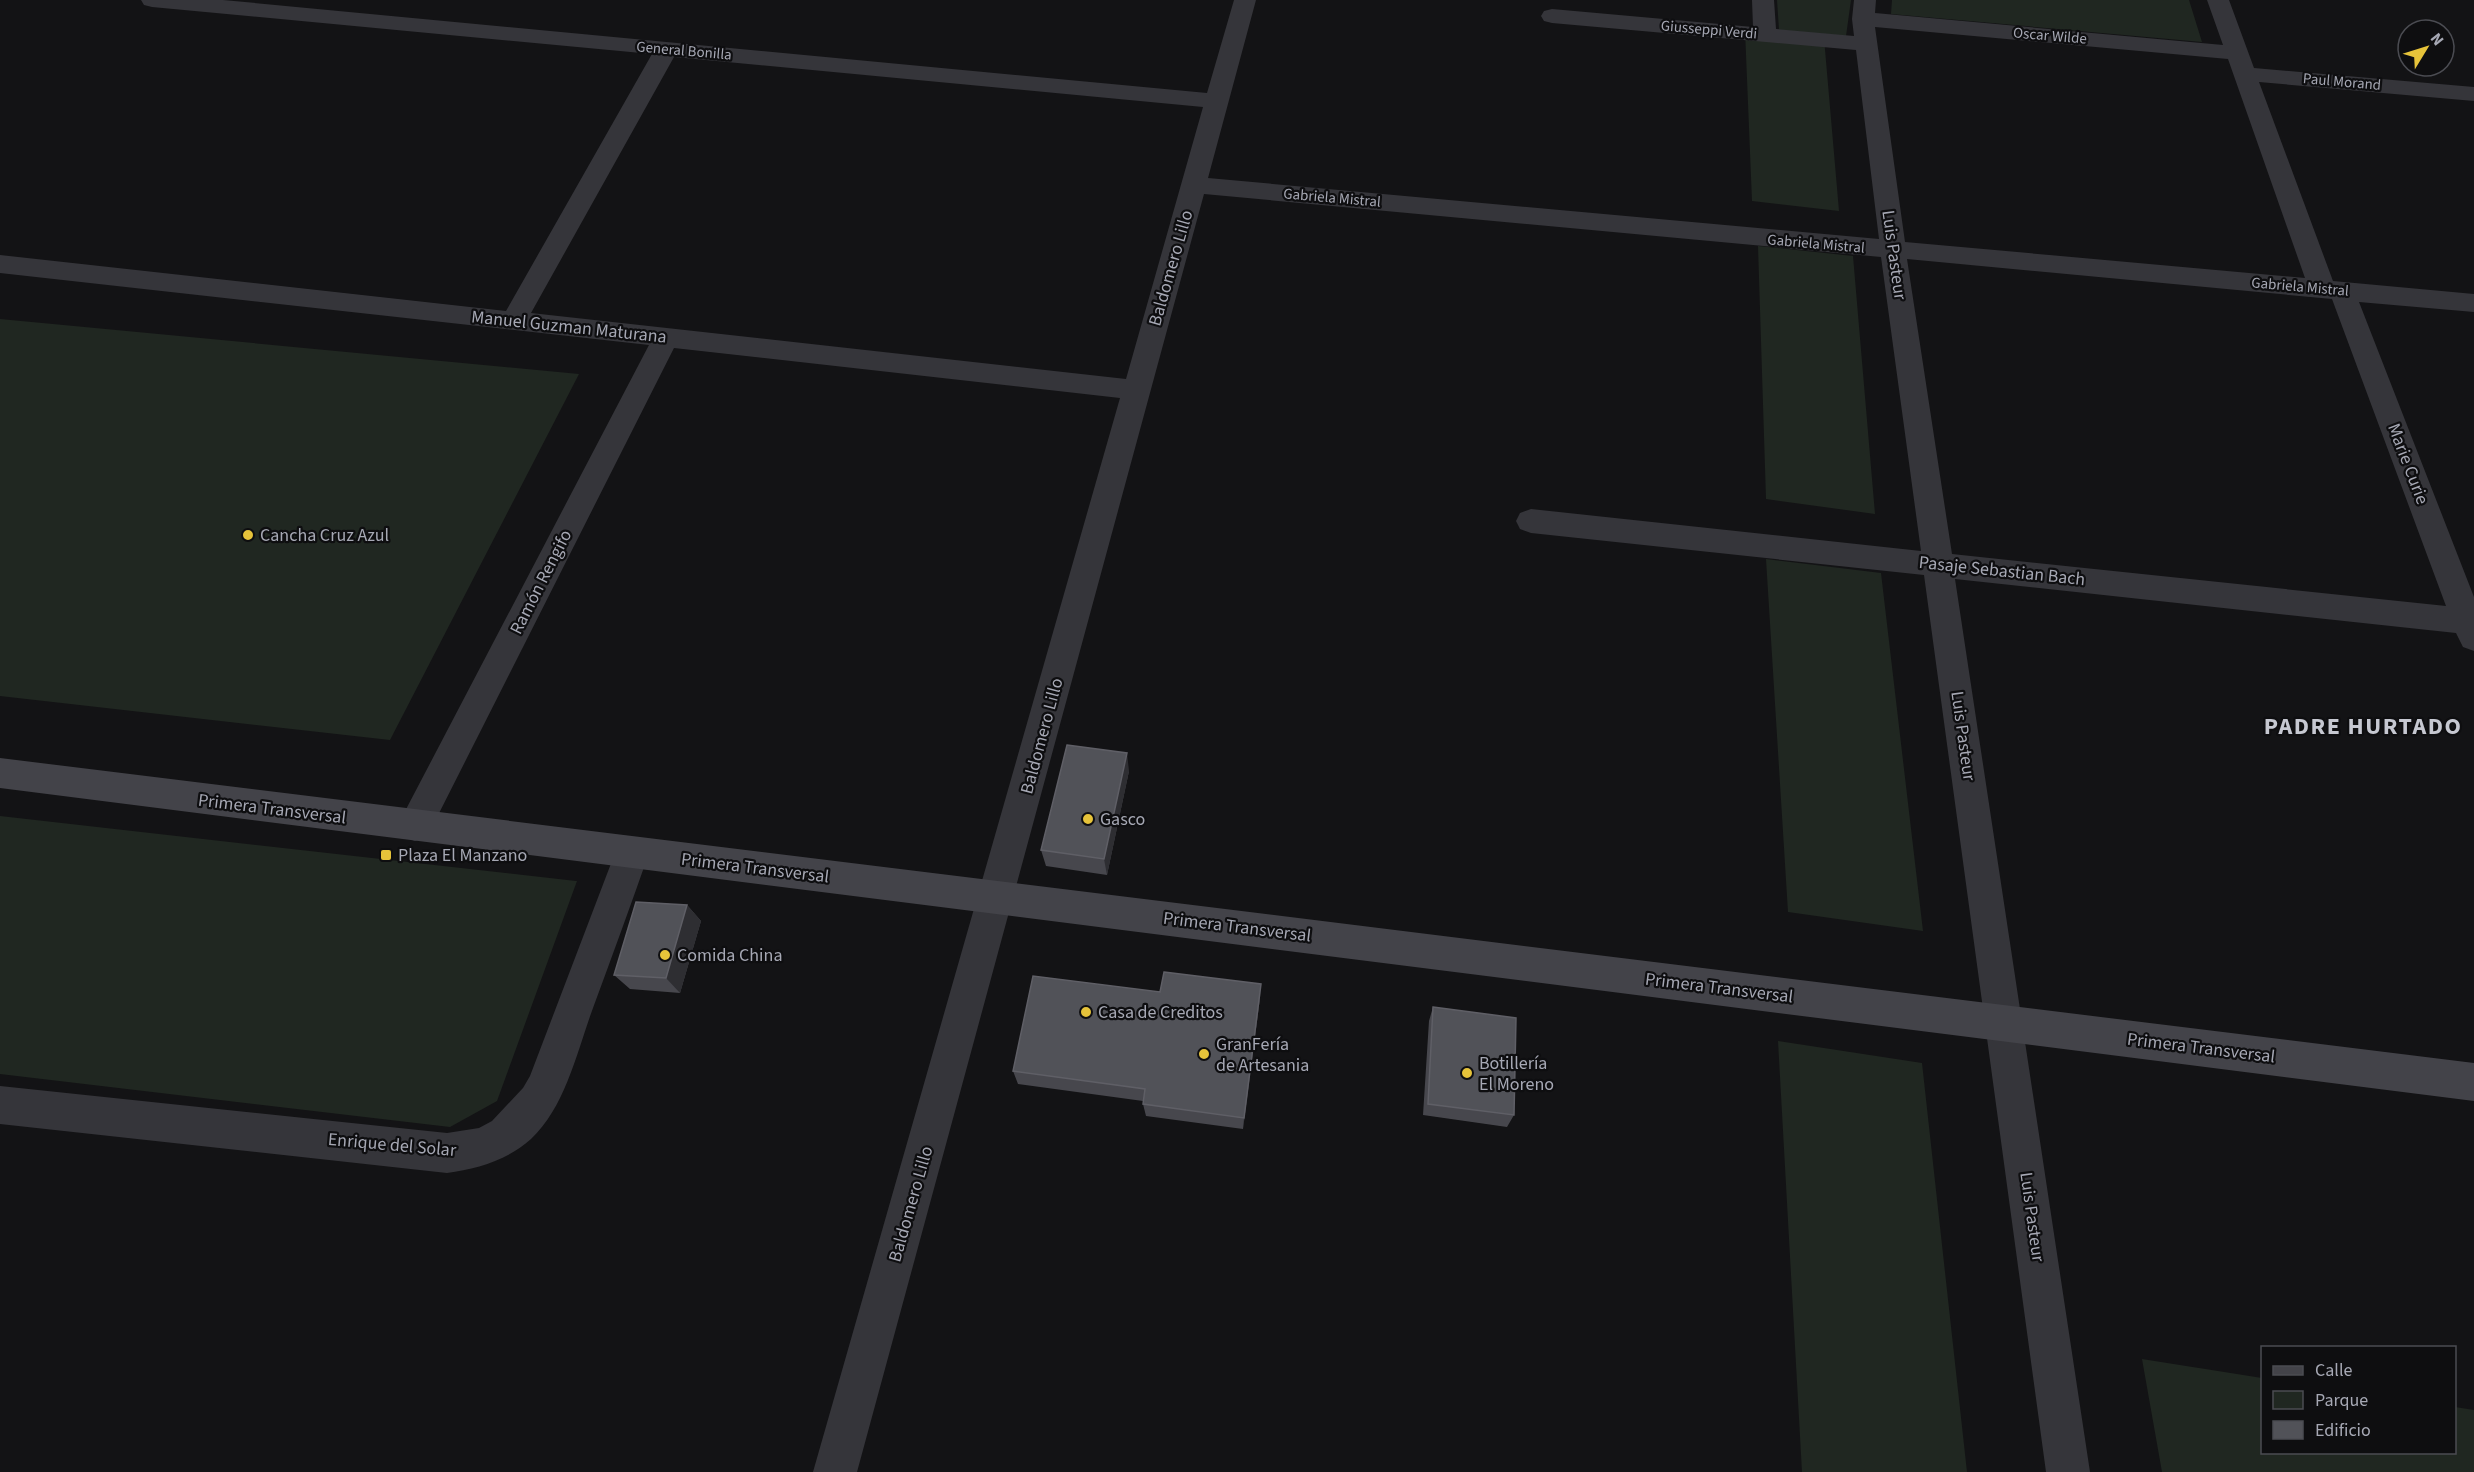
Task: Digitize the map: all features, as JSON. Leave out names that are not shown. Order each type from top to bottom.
[{"type":"main road","name":"Primera Transversal","points":[[0,773],[2474,1082]]},
{"type":"street","name":"General Bonilla","points":[[152,0],[1217,101]]},
{"type":"street","name":"Baldomero Lillo","points":[[835,1472],[1245,0]]},
{"type":"street","points":[[1762,0],[1765,35]]},
{"type":"street","name":"Marie Curie","points":[[2218,0],[2316,274],[2333,290],[2472,627]]},
{"type":"street","name":"Oscar Wilde","points":[[1864,9],[2242,63]]},
{"type":"street","name":"Luis Pasteur","points":[[1864,9],[1866,44],[1893,251],[2068,1472]]},
{"type":"street","name":"Giusseppi Verdi","points":[[1552,16],[1866,44]]},
{"type":"street","points":[[514,320],[667,49]]},
{"type":"street","name":"Paul Morand","points":[[2242,63],[2474,94]]},
{"type":"street","name":"Gabriela Mistral","points":[[1194,185],[2474,303]]},
{"type":"street","name":"Manuel Guzman Maturana","points":[[0,264],[1137,390]]},
{"type":"street","name":"Ramón Rengifo","points":[[415,826],[666,338]]},
{"type":"street","name":"Pasaje Sebastian Bach","points":[[1531,521],[1938,564],[2472,627]]},
{"type":"street","name":"Enrique del Solar","points":[[0,1105],[447,1153],[487,1146],[523,1122],[545,1087],[632,853]]},
{"type":"green space","points":[[1777,0],[1851,0],[1846,36],[1779,30]]},
{"type":"green space","points":[[1892,0],[2189,0],[2202,42],[1891,14]]},
{"type":"green space","points":[[1745,30],[1824,38],[1839,211],[1752,201]]},
{"type":"green space","points":[[1758,246],[1853,256],[1875,514],[1766,499]]},
{"type":"green space","name":"Cancha Cruz Azul","points":[[0,319],[579,374],[390,740],[0,696]]},
{"type":"green space","points":[[1766,559],[1881,573],[1923,931],[1788,912]]},
{"type":"green space","points":[[0,816],[577,881],[497,1101],[450,1127],[0,1074]]},
{"type":"green space","points":[[1778,1041],[1922,1063],[1967,1472],[1802,1472]]},
{"type":"green space","points":[[2142,1359],[2261,1378],[2261,1454],[2456,1454],[2456,1407],[2474,1410],[2474,1472],[2162,1472]]},
{"type":"building","name":"Gasco","points":[[1067,745],[1127,753],[1104,859],[1041,850]]},
{"type":"building","points":[[636,902],[687,905],[666,978],[614,975]]},
{"type":"building","points":[[1164,972],[1261,984],[1244,1118],[1143,1104],[1145,1089],[1013,1071],[1033,976],[1160,992]]},
{"type":"building","name":"Botillería El Moreno","points":[[1433,1007],[1516,1018],[1514,1115],[1428,1104]]},
{"type":"place","name":"Cancha Cruz Azul","points":[[248,535]]},
{"type":"place","name":"Gasco","points":[[1088,819]]},
{"type":"place","name":"Plaza El Manzano","points":[[386,855]]},
{"type":"place","name":"Comida China","points":[[665,955]]},
{"type":"place","name":"Casa de Creditos","points":[[1086,1012]]},
{"type":"place","name":"GranFería de Artesania","points":[[1204,1054]]},
{"type":"place","name":"Botillería El Moreno","points":[[1467,1073]]},
{"type":"district","name":"PADRE HURTADO","points":[[2363,726]]}]
